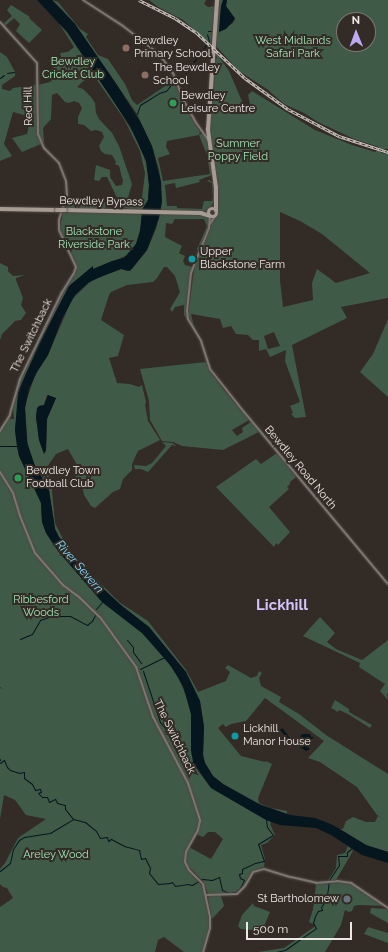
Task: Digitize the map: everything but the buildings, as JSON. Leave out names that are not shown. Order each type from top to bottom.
[{"type":"highway","points":[[215,216],[216,188],[208,132],[217,0]]},
{"type":"highway","points":[[210,216],[210,210],[215,200]]},
{"type":"highway","name":"Bewdley Bypass","points":[[0,209],[201,213],[215,216]]},
{"type":"highway","points":[[210,210],[216,211]]},
{"type":"highway","name":"Bewdley Bypass","points":[[201,213],[210,210]]},
{"type":"main road","points":[[83,0],[124,27],[159,54],[173,73],[184,101],[208,140]]},
{"type":"main road","name":"Red Hill","points":[[0,22],[37,62],[38,134],[42,145]]},
{"type":"main road","points":[[200,128],[208,132]]},
{"type":"main road","points":[[203,132],[208,132]]},
{"type":"main road","name":"The Switchback","points":[[0,431],[10,414],[20,379],[62,292],[76,269],[75,262],[59,230],[59,220],[67,195],[67,186],[59,163],[42,145]]},
{"type":"main road","points":[[210,216],[210,224]]},
{"type":"main road","points":[[210,224],[215,216]]},
{"type":"main road","name":"Bewdley Road North","points":[[210,224],[191,273],[187,314],[189,322],[202,345],[210,369],[239,407],[388,584]]},
{"type":"main road","name":"The Switchback","points":[[0,472],[13,493],[20,516],[35,553],[63,585],[80,598],[100,617],[137,670],[153,717],[180,766],[198,812],[199,826],[185,859],[189,870],[202,882],[206,895]]},
{"type":"main road","points":[[203,952],[210,923],[206,895],[237,894],[245,886],[253,872],[260,869],[312,882],[338,881],[353,884],[388,908]]},
{"type":"green space","points":[[52,0],[58,2],[80,29],[88,34],[86,37],[98,55],[108,59],[125,84],[132,100],[137,105],[174,80],[183,102],[200,132],[199,135],[203,133],[207,139],[212,175],[199,180],[200,182],[176,188],[175,183],[165,185],[167,206],[202,209],[204,201],[212,201],[213,198],[212,183],[207,181],[209,180],[214,183],[215,196],[214,202],[208,210],[203,212],[161,211],[161,182],[159,170],[153,149],[137,114],[75,24]],"holes":[[[199,135],[207,155],[210,174],[163,181],[158,158],[170,154],[166,147],[167,141]]]},
{"type":"green space","points":[[149,0],[206,0],[204,4],[208,7],[215,6],[211,44],[183,20],[158,7]]},
{"type":"green space","name":"West Midlands Safari Park","points":[[219,0],[223,0],[220,14],[219,32],[233,23],[235,18],[226,6],[227,0],[388,0],[388,149],[379,149],[379,147],[354,139],[318,122],[304,113],[284,104],[267,89],[239,71],[215,45]]},
{"type":"green space","points":[[11,5],[30,17],[29,18],[42,30],[29,43],[16,31],[20,24],[14,18],[5,26],[3,24],[12,16],[7,10]]},
{"type":"green space","name":"Bewdley Cricket Club","points":[[57,20],[67,32],[112,98],[138,141],[147,165],[149,185],[148,200],[142,210],[128,211],[128,209],[121,206],[107,177],[102,177],[99,181],[94,180],[96,165],[110,170],[110,177],[116,186],[122,185],[123,181],[119,166],[115,164],[116,162],[112,155],[105,154],[101,151],[99,146],[104,137],[102,132],[96,130],[91,131],[84,125],[78,124],[78,117],[82,108],[79,103],[74,101],[69,103],[65,102],[57,93],[52,95],[51,119],[43,128],[43,144],[39,134],[38,85],[50,82],[58,75],[51,70],[62,60],[60,53],[68,52],[74,47]],"holes":[[[92,73],[124,119],[140,151],[145,173],[141,206],[135,206],[127,201],[132,184],[119,146],[112,133],[99,119],[96,113],[95,103],[91,97],[83,89],[77,87]]]},
{"type":"green space","name":"Summer Poppy Field","points":[[215,51],[229,71],[244,106],[250,104],[248,95],[252,91],[315,130],[352,145],[375,152],[381,150],[381,153],[388,154],[388,298],[341,307],[347,318],[292,345],[306,417],[295,418],[291,414],[293,413],[290,406],[300,402],[285,361],[286,350],[270,357],[266,349],[259,351],[259,340],[253,340],[248,335],[236,334],[231,326],[223,328],[220,319],[191,314],[194,327],[188,315],[194,270],[211,224],[217,214],[209,136],[214,59],[217,58]],"holes":[[[280,212],[300,221],[322,234],[370,273],[336,283],[317,269],[312,283],[313,300],[283,307],[280,280]],[[274,332],[280,346],[268,349],[264,336]]]},
{"type":"green space","points":[[0,52],[7,57],[15,72],[15,76],[2,85],[2,89],[10,91],[13,88],[36,85],[37,129],[41,144],[22,152],[12,138],[27,134],[31,117],[13,112],[4,144],[12,156],[0,161]]},
{"type":"green space","points":[[72,202],[75,205],[107,202],[111,202],[111,204],[103,209],[64,209]]},
{"type":"green space","points":[[63,212],[142,213],[142,222],[136,244],[128,255],[93,269],[93,266],[69,286],[40,342],[20,387],[15,430],[17,446],[19,456],[41,503],[42,522],[46,533],[58,551],[102,602],[142,633],[162,654],[178,677],[188,700],[191,714],[191,750],[196,768],[211,788],[271,822],[270,824],[275,835],[267,843],[261,845],[265,859],[264,867],[253,871],[237,894],[208,894],[203,881],[184,862],[189,871],[203,887],[209,917],[209,927],[202,952],[184,952],[164,937],[158,940],[155,952],[0,952],[0,907],[13,898],[7,888],[0,884],[0,869],[5,863],[18,838],[46,819],[26,815],[15,800],[4,795],[0,819],[0,688],[3,689],[0,687],[0,432],[11,415],[10,419],[14,419],[13,408],[21,379],[61,294],[76,272],[75,261],[62,236],[60,228]],"holes":[[[208,832],[215,832],[223,839],[211,859],[189,847],[196,834],[203,837]]]},
{"type":"green space","points":[[160,213],[202,214],[209,217],[208,229],[198,251],[197,249],[207,226],[204,219],[175,219],[172,224],[166,223],[165,237],[182,246],[179,253],[185,256],[183,261],[185,265],[192,267],[186,307],[187,318],[192,328],[184,315],[184,305],[175,307],[172,312],[170,309],[180,292],[175,276],[167,267],[164,267],[153,282],[127,285],[111,292],[109,295],[101,320],[124,335],[118,356],[109,358],[117,383],[130,384],[139,387],[142,385],[148,421],[160,440],[138,451],[132,464],[132,470],[123,479],[120,489],[113,492],[95,508],[91,506],[84,495],[75,475],[80,470],[68,449],[56,454],[45,470],[51,480],[55,523],[71,551],[59,537],[55,529],[49,490],[33,462],[28,449],[25,408],[27,399],[35,375],[48,355],[72,299],[92,280],[121,269],[127,271],[132,269],[147,250],[156,229]],"holes":[[[47,395],[56,398],[47,419],[46,450],[44,454],[39,440],[36,417],[37,409],[39,406],[44,405]]]},
{"type":"green space","points":[[0,263],[8,267],[8,271],[13,276],[25,275],[16,278],[16,280],[23,298],[21,305],[26,313],[21,320],[15,321],[2,334],[0,340]]},
{"type":"green space","points":[[388,319],[388,397],[360,372],[373,354]]},
{"type":"green space","points":[[206,362],[224,390],[249,420],[232,430],[237,436],[243,432],[242,428],[251,422],[259,432],[223,450],[182,446],[173,442],[162,441],[150,420],[149,401],[140,369]]},
{"type":"green space","points":[[162,442],[172,443],[177,446],[172,445],[148,472],[141,469],[135,469],[134,465],[146,466],[152,463],[166,446]]},
{"type":"green space","points":[[277,453],[296,477],[287,487],[289,489],[269,507],[290,532],[278,545],[276,543],[274,547],[216,487],[256,459],[261,464]]},
{"type":"green space","points":[[92,575],[119,602],[148,621],[186,670],[198,692],[226,681],[230,672],[225,668],[228,665],[251,678],[257,676],[259,671],[262,673],[259,678],[261,686],[281,697],[279,702],[299,714],[326,735],[388,774],[388,852],[366,845],[340,829],[343,829],[346,821],[353,817],[366,822],[375,822],[378,816],[384,819],[377,815],[357,787],[320,762],[308,758],[324,741],[265,698],[246,721],[231,724],[226,727],[223,724],[218,728],[241,756],[266,761],[272,764],[258,798],[259,803],[271,808],[287,811],[287,814],[254,802],[223,784],[213,776],[205,763],[203,755],[204,727],[200,701],[186,672],[149,627],[116,601],[95,581],[91,576]]},
{"type":"green space","points":[[320,617],[335,633],[327,642],[336,649],[362,660],[388,640],[388,700],[380,691],[385,684],[359,667],[360,663],[303,636]]},
{"type":"green space","points":[[335,700],[349,709],[349,712],[372,725],[370,728],[348,714],[339,710],[338,712],[331,708]]},
{"type":"green space","points":[[348,846],[353,851],[336,880],[327,882],[336,868],[337,855],[345,853]]},
{"type":"green space","points":[[336,882],[353,885],[384,906],[359,905],[354,906],[352,911],[349,912],[345,910],[341,925],[325,952],[258,952],[284,948],[314,927],[315,925],[309,922],[313,909],[316,884]]},
{"type":"green space","points":[[209,896],[221,896],[224,906],[212,919],[208,899]]},
{"type":"green space","points":[[253,903],[254,906],[270,912],[262,931],[253,933],[252,930],[241,929],[238,926],[242,915]]},
{"type":"green space","points":[[371,908],[388,909],[388,923],[370,913]]},
{"type":"green space","points":[[368,927],[388,933],[388,943],[364,934]]},
{"type":"water","name":"River Severn","points":[[37,0],[52,0],[75,24],[141,123],[152,146],[161,182],[162,202],[159,218],[147,250],[130,271],[121,269],[98,278],[88,283],[75,295],[62,319],[48,355],[37,372],[29,389],[25,408],[27,442],[35,466],[49,490],[55,529],[59,537],[95,581],[122,606],[149,627],[186,672],[200,701],[204,727],[203,755],[205,763],[213,776],[223,784],[261,805],[290,815],[315,818],[333,825],[366,845],[388,852],[388,863],[362,855],[331,835],[316,828],[280,825],[266,820],[211,788],[193,762],[191,750],[191,714],[183,686],[171,666],[142,633],[102,602],[58,551],[46,533],[42,522],[41,503],[19,456],[17,446],[15,430],[18,392],[40,342],[69,286],[93,266],[93,269],[124,258],[136,244],[140,232],[142,210],[148,200],[149,185],[146,161],[130,126],[67,32]]},
{"type":"water","points":[[223,0],[227,0],[226,6],[235,19],[226,29],[219,32],[221,6]]},
{"type":"water","points":[[48,395],[56,398],[47,419],[46,450],[44,454],[39,440],[36,417],[37,408],[44,405]]},
{"type":"water","points":[[282,728],[292,739],[300,737],[302,734],[310,734],[311,737],[314,737],[310,741],[304,737],[293,740],[303,742],[310,749],[306,751],[288,739],[280,730]]},
{"type":"waterway","points":[[178,78],[182,78],[209,41],[207,34]]},
{"type":"waterway","points":[[7,73],[14,72]]},
{"type":"waterway","points":[[0,78],[4,75]]},
{"type":"waterway","points":[[137,114],[140,105],[159,93],[166,91],[174,81]]},
{"type":"waterway","points":[[0,446],[17,446]]},
{"type":"waterway","points":[[96,609],[102,602]]},
{"type":"waterway","points":[[20,639],[32,634],[40,620],[57,614],[60,616],[70,616],[87,625],[92,621],[95,615]]},
{"type":"waterway","points":[[127,640],[133,647],[133,652],[141,663]]},
{"type":"waterway","points":[[140,669],[165,657]]},
{"type":"waterway","points":[[143,671],[160,722],[169,733],[184,759],[190,764],[193,762]]},
{"type":"waterway","points":[[0,763],[4,760],[10,770],[19,773],[24,772],[24,778],[32,784],[35,790],[40,789],[41,792],[38,793],[42,797],[47,797],[49,802],[55,799],[57,803],[65,805],[65,809],[73,819]]},
{"type":"waterway","points":[[73,819],[85,822],[96,831],[100,838],[107,837],[108,841],[111,839],[124,846],[139,850],[141,859],[145,858],[150,868],[149,873],[158,884],[172,882],[175,886],[187,884],[192,885],[202,879],[212,880],[219,877],[222,890],[229,893],[236,892],[240,888],[244,880],[240,878],[239,874],[242,873],[242,869],[264,861],[258,844],[273,835],[267,827],[266,820]]},
{"type":"waterway","points":[[0,871],[10,863],[13,849],[19,840],[24,837],[50,833],[73,819]]},
{"type":"waterway","points":[[276,952],[285,950],[316,928],[313,923],[315,916],[318,911],[322,910],[321,907],[324,903],[321,897],[325,898],[327,895],[329,880],[339,865],[338,856],[347,856],[347,852],[351,849]]},
{"type":"waterway","points":[[266,952],[275,952]]},
{"type":"railway","points":[[139,0],[175,18],[196,32],[245,78],[288,109],[339,136],[388,152]]},
{"type":"place","name":"Bewdley Primary School","points":[[126,48]]},
{"type":"place","name":"The Bewdley School","points":[[145,75]]},
{"type":"place","name":"Bewdley Leisure Centre","points":[[173,103]]},
{"type":"place","name":"Upper Blackstone Farm","points":[[192,259]]},
{"type":"place","name":"Bewdley Town Football Club","points":[[18,478]]},
{"type":"place","name":"Lickhill Manor House","points":[[235,736]]},
{"type":"place","name":"St Bartholomew","points":[[347,899]]},
{"type":"district","name":"Lickhill","points":[[282,606]]},
{"type":"park label","name":"Blackstone Riverside Park","points":[[94,239]]},
{"type":"park label","name":"Ribbesford Woods","points":[[41,607]]},
{"type":"park label","name":"Areley Wood","points":[[56,855]]}]
